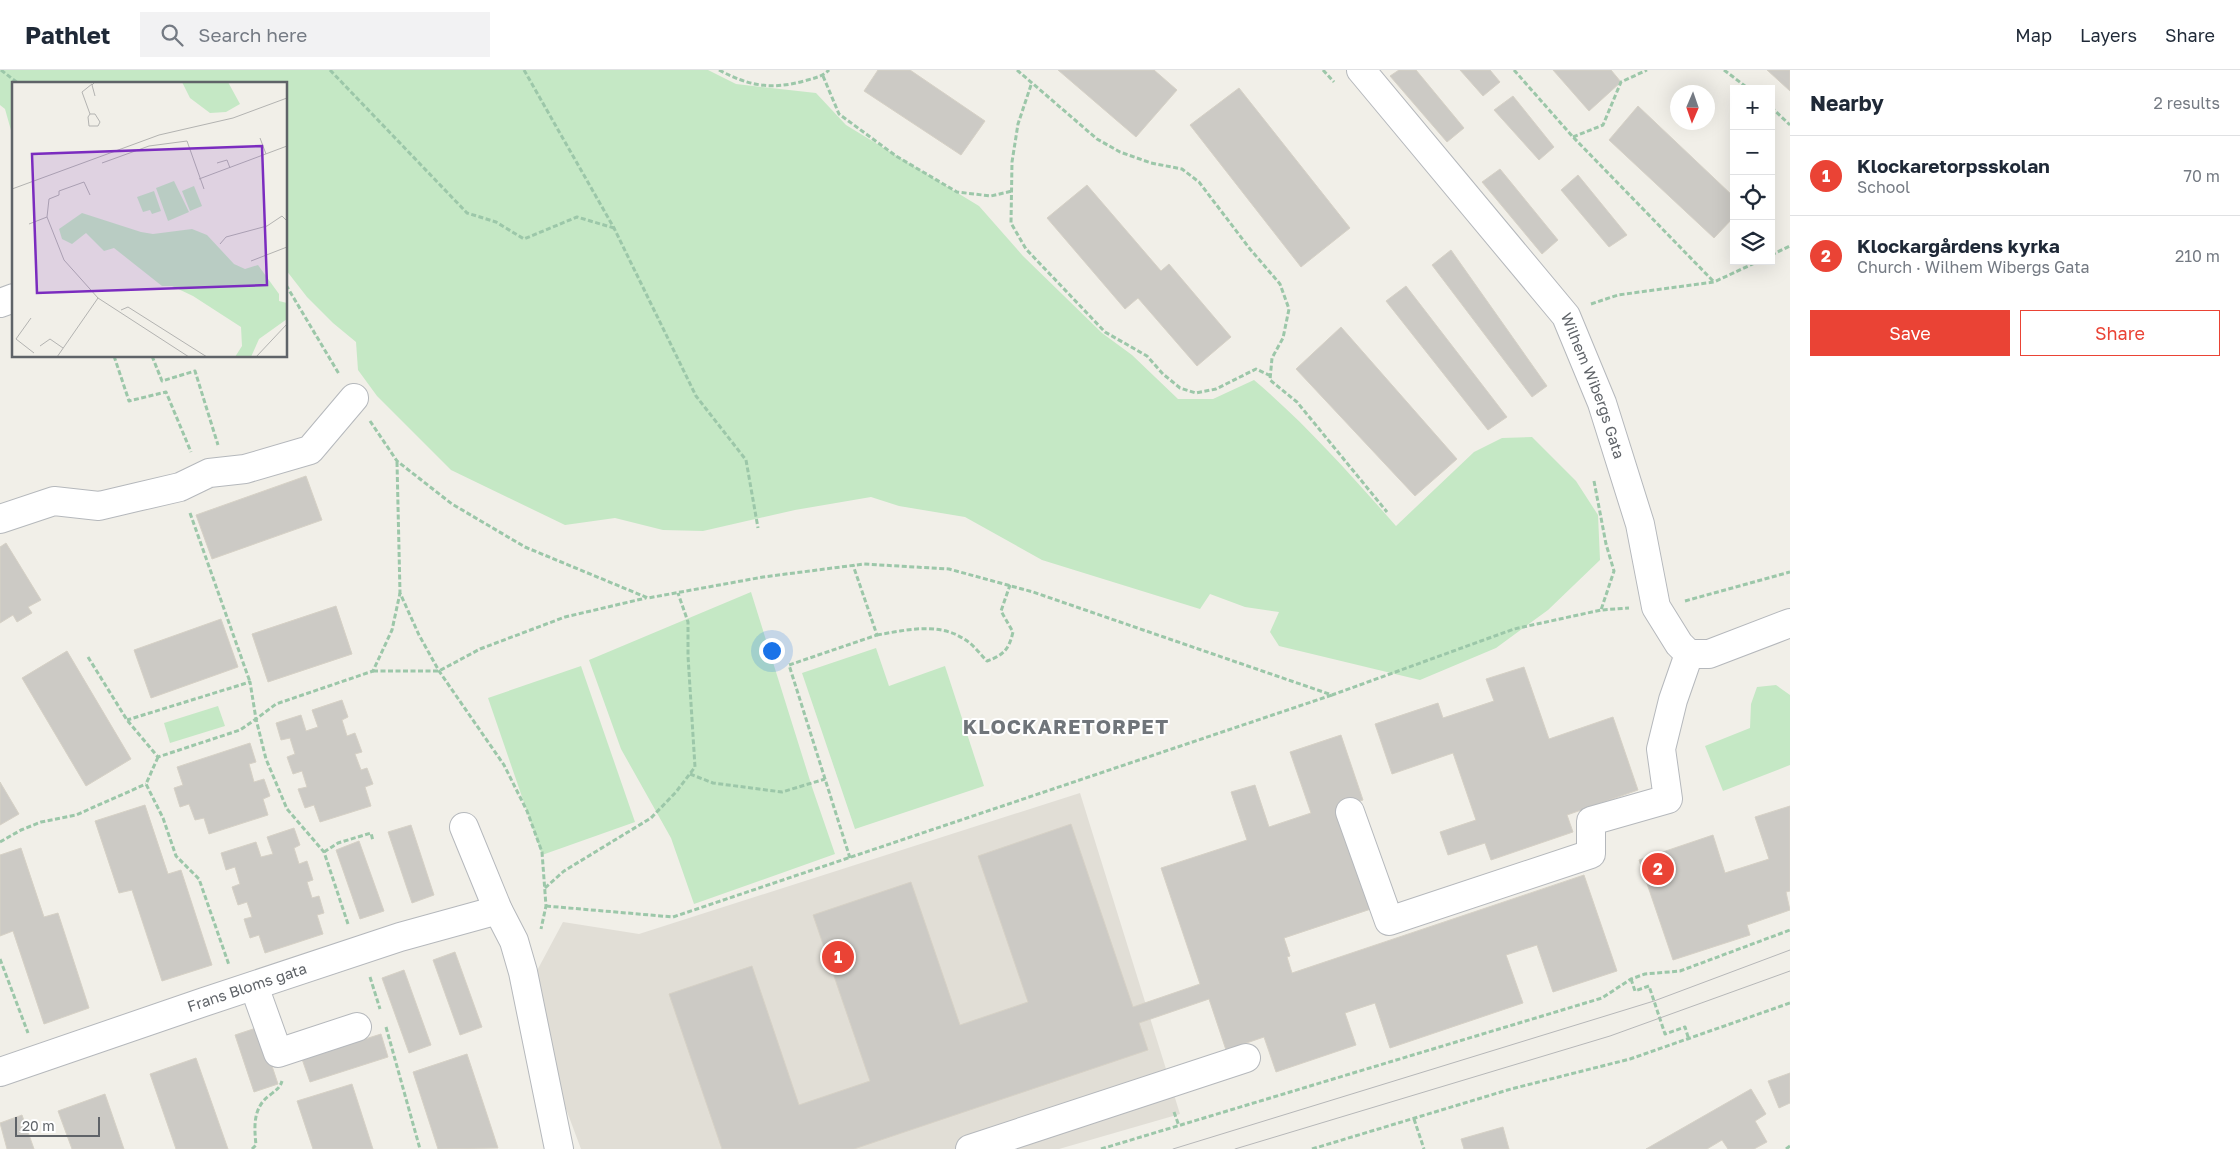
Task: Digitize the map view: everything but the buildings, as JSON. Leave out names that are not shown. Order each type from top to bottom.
[{"type":"street","name":"Wilhem Wibergs Gata","points":[[1361,70],[1566,316],[1602,403],[1640,524],[1656,607],[1679,644],[1689,654]]},
{"type":"street","points":[[0,303],[12,299]]},
{"type":"street","points":[[0,519],[54,501],[99,506],[180,487],[209,473],[245,469],[310,450],[354,398]]},
{"type":"street","points":[[1350,812],[1389,921],[1591,854],[1591,821],[1668,799],[1660,749],[1673,700],[1689,654],[1709,654],[1790,623]]},
{"type":"street","points":[[464,828],[498,910],[514,941],[523,972],[559,1149]]},
{"type":"street","name":"Frans Bloms gata","points":[[0,1072],[360,950],[498,910]]},
{"type":"street","points":[[246,988],[278,1053],[357,1027]]},
{"type":"street","points":[[970,1149],[1246,1058]]},
{"type":"path","points":[[1,70],[16,82]]},
{"type":"path","points":[[330,70],[467,213],[496,222],[524,239],[577,217],[614,228]]},
{"type":"path","points":[[524,70],[614,228],[696,396],[746,460],[758,528]]},
{"type":"path","points":[[719,70],[738,81],[769,87],[792,84],[823,76],[829,70]]},
{"type":"path","points":[[1017,70],[1031,85],[1097,139],[1120,152],[1151,163],[1182,169],[1199,182],[1250,249],[1280,284],[1289,309],[1283,338],[1272,358],[1270,380],[1297,402],[1387,512]]},
{"type":"path","points":[[1514,70],[1573,137],[1714,282]]},
{"type":"path","points":[[1573,137],[1603,125],[1621,82],[1646,70]]},
{"type":"path","points":[[1724,70],[1745,85]]},
{"type":"path","points":[[823,76],[839,114],[896,156],[957,192],[990,196],[1012,191]]},
{"type":"path","points":[[1031,85],[1018,124],[1012,162],[1011,223],[1026,249],[1106,332],[1147,356],[1163,374],[1180,388],[1196,393],[1216,389],[1256,369],[1270,376]]},
{"type":"path","points":[[1775,111],[1790,125]]},
{"type":"path","points":[[1775,253],[1790,246]]},
{"type":"path","points":[[288,288],[354,398],[397,461],[452,504],[525,547],[648,598]]},
{"type":"path","points":[[115,358],[129,401],[166,392],[192,455],[209,473]]},
{"type":"path","points":[[153,358],[162,381],[194,371],[218,445],[212,456],[209,473]]},
{"type":"path","points":[[373,671],[392,630],[400,593],[397,461]]},
{"type":"path","points":[[180,487],[250,682],[256,719],[266,759],[287,809],[324,852],[367,967],[381,1012]]},
{"type":"path","points":[[0,842],[21,830],[41,822],[76,815],[146,784],[158,757],[240,730],[276,704],[373,671],[439,671],[480,649],[565,616],[678,592],[763,577],[854,565],[949,569],[1010,586],[1332,695]]},
{"type":"path","points":[[854,565],[877,635]]},
{"type":"path","points":[[546,906],[673,918],[1332,695],[1514,629],[1601,610],[1656,607],[1790,572]]},
{"type":"path","points":[[850,858],[789,665],[877,635],[921,628],[951,632],[966,640],[987,661],[1001,656],[1010,647],[1013,632],[1001,611],[1010,586]]},
{"type":"path","points":[[544,889],[564,871],[651,818],[676,792],[695,767],[688,656],[688,622],[678,592]]},
{"type":"path","points":[[400,593],[419,635],[439,671],[504,765],[527,811],[542,852],[546,906],[535,945],[523,972]]},
{"type":"path","points":[[88,657],[127,720],[158,757]]},
{"type":"path","points":[[127,720],[250,682]]},
{"type":"path","points":[[690,774],[712,783],[782,792],[825,779]]},
{"type":"path","points":[[146,784],[163,818],[176,856],[199,878],[246,988]]},
{"type":"path","points":[[324,852],[338,843],[371,833],[373,841]]},
{"type":"path","points":[[1102,1149],[1602,998],[1631,979],[1645,974],[1680,971],[1790,930]]},
{"type":"path","points":[[0,959],[37,1059]]},
{"type":"path","points":[[1631,979],[1635,991],[1649,986],[1666,1034],[1685,1027],[1689,1040]]},
{"type":"path","points":[[1312,1149],[1511,1089],[1630,1059],[1689,1040],[1790,1003]]},
{"type":"path","points":[[384,1021],[420,1149]]},
{"type":"path","points":[[252,1149],[256,1145],[255,1116],[259,1105],[278,1090],[283,1083],[278,1053]]},
{"type":"path","points":[[1414,1119],[1424,1149]]},
{"type":"path","points":[[1786,1149],[1790,1146]]},
{"type":"shaded area","points":[[1080,793],[1180,1114],[1059,1149],[581,1149],[562,1098],[532,980],[563,922],[639,934]]},
{"type":"green space","points":[[0,70],[708,70],[736,84],[816,93],[846,125],[979,206],[1023,256],[1102,333],[1132,355],[1178,399],[1213,399],[1254,380],[1310,432],[1396,526],[1474,452],[1502,438],[1532,437],[1576,481],[1598,515],[1600,560],[1548,610],[1496,648],[1420,680],[1279,646],[1270,632],[1279,612],[1245,607],[1210,594],[1200,609],[1042,560],[965,517],[899,506],[871,497],[795,510],[703,531],[663,530],[615,518],[565,525],[451,470],[377,396],[358,370],[356,342],[333,323],[307,297],[288,273],[288,82],[12,82],[12,134],[5,109],[0,105]]},
{"type":"green space","points":[[751,592],[835,854],[694,904],[671,838],[621,749],[589,660]]},
{"type":"green space","points":[[876,648],[889,686],[945,666],[984,786],[855,829],[802,673]]},
{"type":"green space","points":[[581,666],[635,822],[542,855],[488,698]]},
{"type":"green space","points":[[1776,685],[1790,695],[1790,765],[1723,791],[1705,746],[1750,728],[1751,704],[1757,687]]},
{"type":"green space","points":[[218,706],[225,726],[170,743],[164,723]]},
{"type":"tram line","points":[[1173,1149],[1654,1001],[1790,950]]},
{"type":"tram line","points":[[1235,1149],[1610,1036],[1790,971]]},
{"type":"place","name":"Klockargårdens kyrka","points":[[1658,869]]},
{"type":"place","name":"Klockaretorpsskolan","points":[[838,957]]},
{"type":"district","name":"KLOCKARETORPET","points":[[1066,727]]}]
